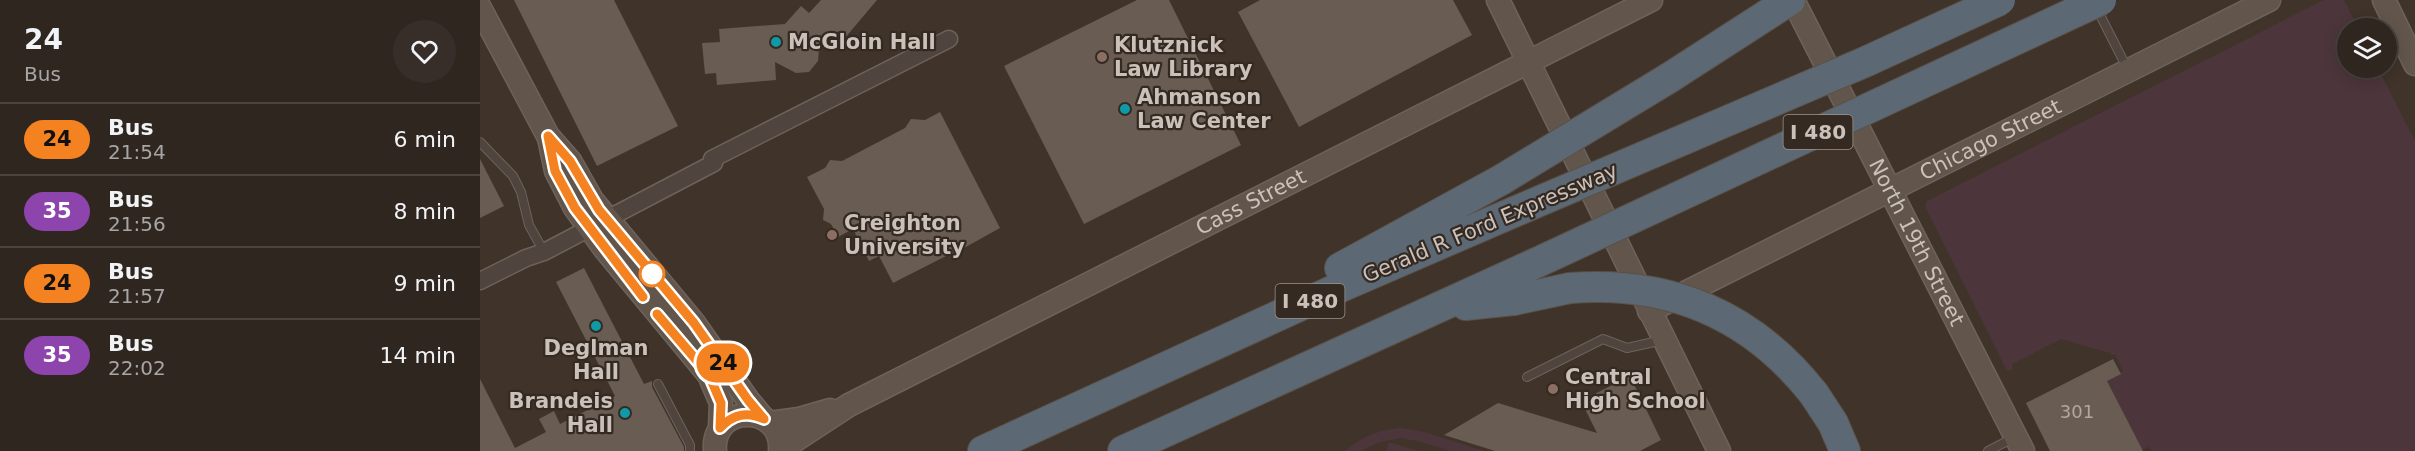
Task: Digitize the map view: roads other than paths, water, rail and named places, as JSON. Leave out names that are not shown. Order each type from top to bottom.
[{"type":"highway","points":[[1107,392],[1501,180],[1669,78],[1791,0]]},
{"type":"highway","name":"Gerald R Ford Expressway","points":[[982,451],[1107,392],[1514,212],[1865,62],[2000,0]]},
{"type":"highway","name":"I 480","points":[[1123,451],[1442,307],[2101,0]]},
{"type":"highway","points":[[1442,307],[1514,300],[1545,292],[1592,287],[1647,291],[1696,303],[1730,320],[1767,344],[1797,373],[1824,408],[1845,451]]},
{"type":"main road","points":[[1498,0],[1719,451]]},
{"type":"main road","name":"Cass Street","points":[[849,405],[1651,0]]},
{"type":"main road","name":"North 19th Street","points":[[1791,0],[2019,444]]},
{"type":"main road","name":"Chicago Street","points":[[1649,311],[2269,0]]},
{"type":"main road","points":[[2384,0],[2415,64]]},
{"type":"main road","points":[[480,8],[548,136],[555,171],[575,208],[598,224],[694,323],[748,400],[787,448],[849,405]]},
{"type":"main road","points":[[598,224],[709,375],[721,403],[720,428],[716,436],[715,451]]},
{"type":"main road","points":[[720,428],[735,416],[755,415],[767,421],[799,419],[849,405]]},
{"type":"street","points":[[480,281],[526,258],[544,252],[714,163],[712,159],[949,39]]},
{"type":"lane","points":[[2092,0],[2129,70]]},
{"type":"lane","points":[[480,142],[513,176],[521,192],[529,225],[544,252]]},
{"type":"lane","points":[[1527,376],[1603,339],[1627,348],[1663,340]]},
{"type":"lane","points":[[658,384],[690,445],[690,451]]},
{"type":"lane","points":[[1988,451],[2019,444]]},
{"type":"place","name":"McGloin Hall","points":[[776,42]]},
{"type":"place","name":"Klutznick Law Library","points":[[1102,57]]},
{"type":"place","name":"Ahmanson Law Center","points":[[1125,109]]},
{"type":"place","name":"Creighton University","points":[[832,235]]},
{"type":"place","name":"Deglman Hall","points":[[596,326]]},
{"type":"place","name":"Central High School","points":[[1553,389]]},
{"type":"place","name":"Brandeis Hall","points":[[625,413]]}]
